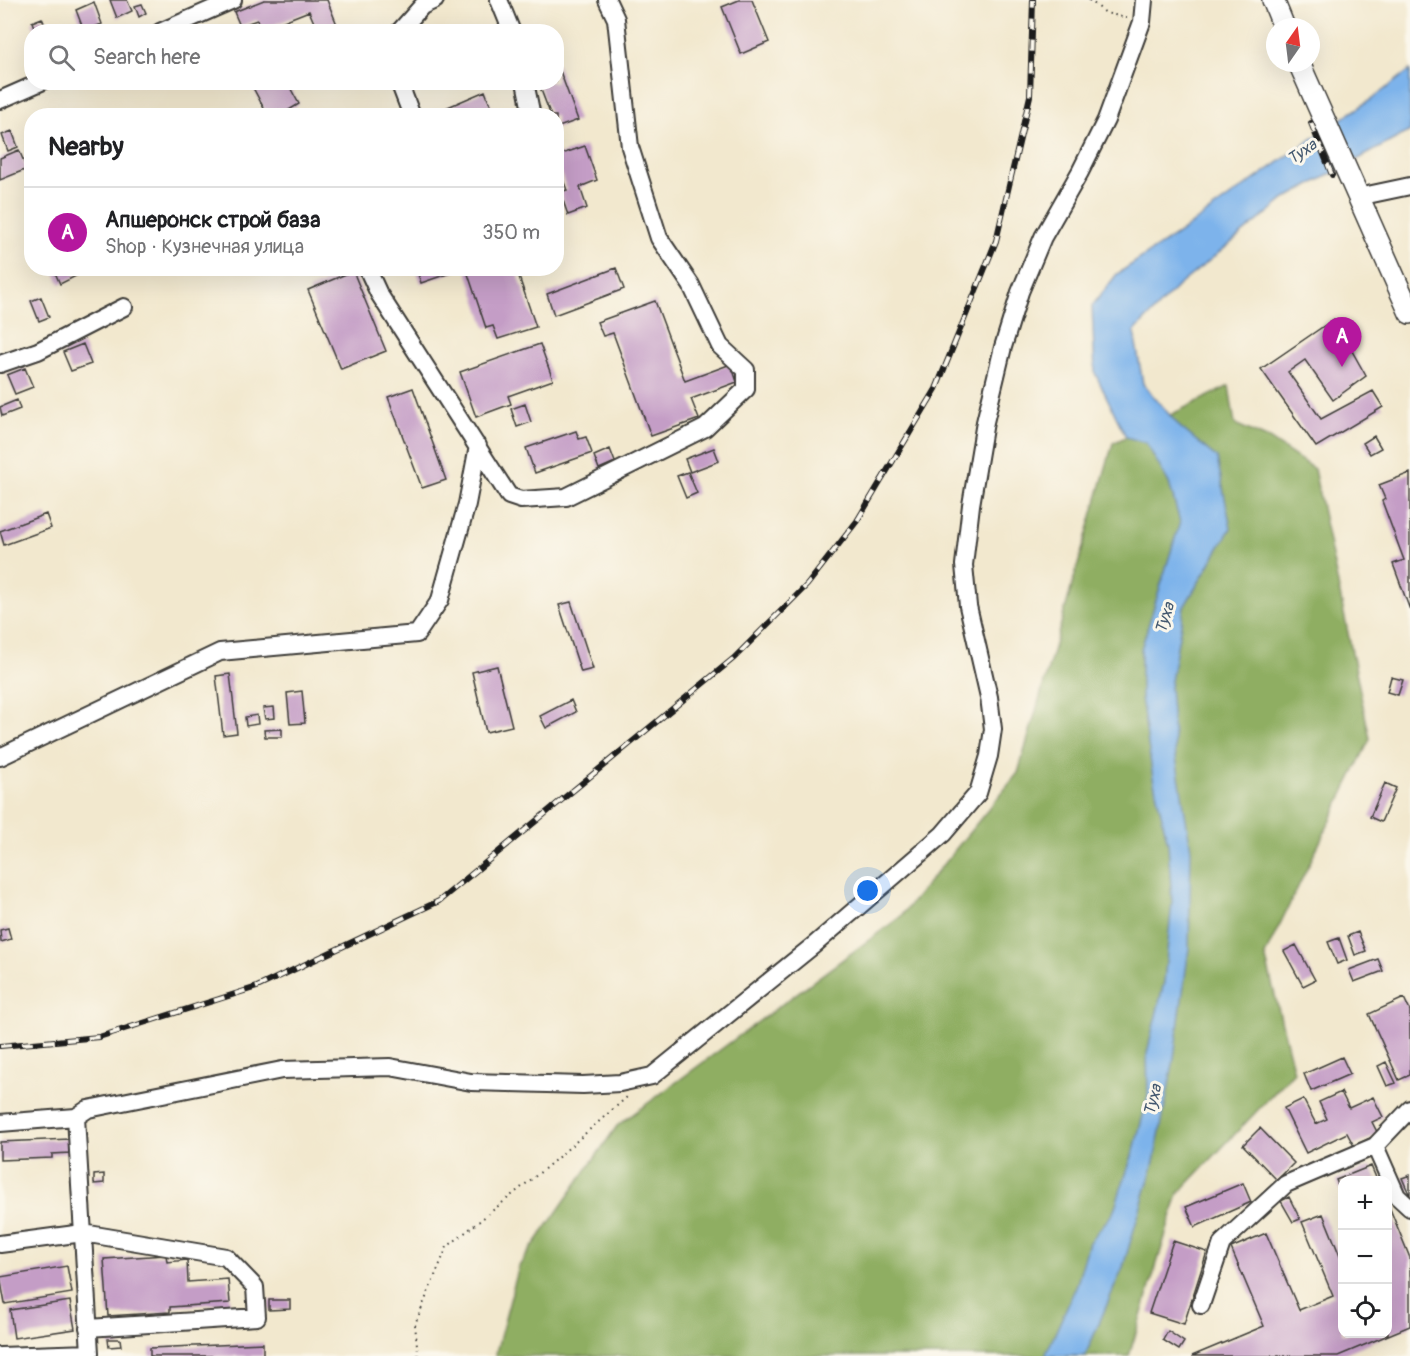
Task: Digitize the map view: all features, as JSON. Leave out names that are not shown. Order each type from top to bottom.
[{"type":"main road","points":[[1273,0],[1280,18]]},
{"type":"main road","points":[[1303,72],[1410,313]]},
{"type":"street","points":[[178,24],[231,0]]},
{"type":"street","points":[[406,24],[422,6],[435,0]]},
{"type":"street","points":[[499,0],[509,24]]},
{"type":"street","points":[[371,276],[380,294],[509,496],[521,500],[566,497],[705,428],[746,389],[746,370],[720,346],[691,285],[659,238],[630,147],[616,19],[607,0]]},
{"type":"street","points":[[0,1123],[76,1117],[88,1109],[282,1070],[390,1067],[471,1082],[583,1085],[620,1083],[652,1076],[814,945],[943,834],[978,793],[989,756],[993,729],[989,697],[968,606],[964,565],[985,422],[1003,347],[1020,292],[1043,237],[1106,120],[1142,22],[1144,0]]},
{"type":"street","points":[[0,100],[24,89]]},
{"type":"street","points":[[402,90],[409,108]]},
{"type":"street","points":[[527,90],[530,108]]},
{"type":"street","points":[[1358,196],[1410,186]]},
{"type":"street","points":[[0,364],[38,351],[124,307]]},
{"type":"street","points":[[0,757],[220,652],[417,634],[440,600],[467,504],[478,446]]},
{"type":"street","points":[[1201,1305],[1222,1243],[1286,1184],[1375,1146],[1410,1109]]},
{"type":"street","points":[[0,1356],[90,1353],[76,1117]]},
{"type":"street","points":[[1375,1146],[1397,1196],[1410,1208]]},
{"type":"street","points":[[0,1244],[83,1233],[226,1257],[255,1287],[257,1317],[88,1328]]},
{"type":"path","points":[[1089,0],[1106,13],[1142,22]]},
{"type":"path","points":[[418,1356],[415,1324],[447,1247],[548,1166],[652,1076]]},
{"type":"green space","points":[[1229,386],[1235,424],[1269,439],[1314,469],[1370,739],[1265,955],[1294,1072],[1178,1194],[1129,1356],[495,1356],[519,1266],[617,1126],[900,917],[1018,773],[1113,443]]},
{"type":"water","name":"Туха","points":[[1410,70],[1410,131],[1285,199],[1178,286],[1134,332],[1143,384],[1180,427],[1217,458],[1231,528],[1184,607],[1170,687],[1175,751],[1191,850],[1189,948],[1173,1065],[1154,1162],[1123,1267],[1085,1356],[1045,1356],[1077,1284],[1089,1242],[1113,1213],[1134,1150],[1148,1096],[1147,1053],[1164,982],[1172,902],[1168,844],[1153,778],[1141,697],[1141,649],[1180,522],[1169,483],[1146,443],[1126,437],[1095,373],[1092,306],[1117,274],[1372,99]]},
{"type":"building","points":[[110,0],[127,0],[132,11],[117,18]]},
{"type":"building","points":[[264,0],[327,0],[337,24],[315,24],[309,11],[276,24],[259,24],[257,20],[239,24],[234,12]]},
{"type":"building","points":[[739,0],[752,0],[769,42],[741,54],[722,7]]},
{"type":"building","points":[[94,2],[102,24],[81,24],[76,10]]},
{"type":"building","points":[[142,4],[146,13],[139,17],[135,6]]},
{"type":"building","points":[[42,18],[45,24],[33,24],[32,22]]},
{"type":"building","points":[[564,82],[578,120],[564,125],[564,108],[548,108],[541,90],[564,90]]},
{"type":"building","points":[[254,90],[291,90],[299,104],[292,108],[264,108]]},
{"type":"building","points":[[485,91],[491,108],[446,108]]},
{"type":"building","points":[[12,131],[18,147],[8,151],[2,135]]},
{"type":"building","points":[[585,146],[597,180],[580,187],[587,208],[568,215],[564,204],[564,191],[567,190],[564,182],[564,153]]},
{"type":"building","points":[[19,150],[24,162],[24,170],[0,180],[0,158]]},
{"type":"building","points":[[616,268],[624,289],[554,315],[547,294]]},
{"type":"building","points":[[56,276],[76,276],[60,284]]},
{"type":"building","points":[[341,276],[355,276],[386,351],[341,369],[308,290]]},
{"type":"building","points":[[419,276],[442,276],[421,283]]},
{"type":"building","points":[[469,276],[519,276],[536,327],[498,339],[493,326],[486,328]]},
{"type":"building","points":[[41,297],[49,317],[39,321],[31,301]]},
{"type":"building","points":[[655,301],[685,381],[731,364],[737,382],[691,399],[699,419],[651,436],[613,333],[603,336],[597,322]]},
{"type":"building","points":[[1334,319],[1366,376],[1333,400],[1305,360],[1288,372],[1321,419],[1373,391],[1383,407],[1316,447],[1261,369]]},
{"type":"building","points":[[83,344],[91,364],[71,371],[63,352]]},
{"type":"building","points":[[540,344],[553,380],[508,396],[511,404],[476,417],[460,372]]},
{"type":"building","points":[[25,368],[33,387],[15,394],[7,375]]},
{"type":"building","points":[[413,388],[446,480],[422,488],[388,397]]},
{"type":"building","points":[[17,400],[20,409],[2,416],[0,407]]},
{"type":"building","points":[[525,404],[531,422],[517,427],[511,409]]},
{"type":"building","points":[[576,431],[579,439],[586,437],[592,453],[535,473],[526,448]]},
{"type":"building","points":[[1374,436],[1381,448],[1370,454],[1363,443]]},
{"type":"building","points":[[714,448],[719,461],[690,472],[685,459]]},
{"type":"building","points":[[610,449],[615,462],[599,469],[594,456]]},
{"type":"building","points":[[688,472],[697,493],[686,498],[677,476]]},
{"type":"building","points":[[1410,473],[1410,610],[1393,564],[1404,560],[1382,501],[1385,499],[1379,485]]},
{"type":"building","points":[[46,514],[51,528],[4,545],[0,531]]},
{"type":"building","points":[[571,602],[593,669],[581,672],[559,605]]},
{"type":"building","points":[[497,666],[512,726],[486,732],[472,672]]},
{"type":"building","points":[[230,674],[237,733],[223,735],[216,676]]},
{"type":"building","points":[[1391,677],[1403,680],[1398,695],[1387,692]]},
{"type":"building","points":[[302,691],[305,723],[290,724],[287,693]]},
{"type":"building","points":[[571,700],[576,712],[546,728],[540,716]]},
{"type":"building","points":[[274,707],[275,718],[265,719],[263,708]]},
{"type":"building","points":[[257,715],[258,724],[246,726],[245,717]]},
{"type":"building","points":[[282,729],[282,737],[265,737],[264,730]]},
{"type":"building","points":[[1385,783],[1396,788],[1381,822],[1370,817]]},
{"type":"building","points":[[8,928],[11,939],[1,942],[0,930]]},
{"type":"building","points":[[1358,932],[1366,951],[1355,955],[1348,936]]},
{"type":"building","points":[[1339,938],[1347,960],[1337,964],[1328,942]]},
{"type":"building","points":[[1296,945],[1315,980],[1303,986],[1284,951]]},
{"type":"building","points":[[1378,959],[1383,971],[1354,982],[1349,970]]},
{"type":"building","points":[[1404,998],[1410,1011],[1410,1075],[1399,1080],[1369,1014]]},
{"type":"building","points":[[1342,1057],[1350,1074],[1311,1091],[1304,1074]]},
{"type":"building","points":[[1386,1062],[1396,1083],[1387,1086],[1378,1066]]},
{"type":"building","points":[[1341,1092],[1349,1108],[1373,1097],[1383,1117],[1372,1122],[1378,1134],[1354,1146],[1347,1133],[1306,1153],[1284,1108],[1303,1099],[1316,1124],[1327,1119],[1319,1102]]},
{"type":"building","points":[[1260,1128],[1294,1163],[1277,1180],[1243,1145]]},
{"type":"building","points":[[70,1139],[70,1153],[52,1154],[52,1158],[0,1160],[0,1142]]},
{"type":"building","points":[[1371,1166],[1375,1176],[1346,1176]]},
{"type":"building","points":[[104,1174],[104,1183],[94,1184],[94,1175]]},
{"type":"building","points":[[1410,1175],[1410,1196],[1402,1178]]},
{"type":"building","points":[[1243,1183],[1251,1202],[1195,1227],[1186,1207]]},
{"type":"building","points":[[1289,1197],[1300,1219],[1293,1222],[1281,1201]]},
{"type":"building","points":[[1323,1214],[1338,1251],[1338,1338],[1381,1338],[1338,1356],[1192,1356],[1264,1326],[1231,1248],[1266,1233],[1299,1310],[1333,1296],[1302,1222]]},
{"type":"building","points":[[1392,1214],[1410,1258],[1410,1326],[1392,1334]]},
{"type":"building","points":[[1173,1241],[1207,1252],[1184,1324],[1149,1313]]},
{"type":"building","points":[[166,1255],[167,1262],[187,1260],[188,1282],[228,1279],[230,1303],[170,1307],[170,1312],[108,1316],[104,1259]]},
{"type":"building","points":[[67,1266],[72,1293],[5,1304],[0,1277]]},
{"type":"building","points":[[269,1300],[290,1300],[290,1309],[269,1310]]},
{"type":"building","points":[[70,1301],[75,1329],[14,1338],[10,1310]]},
{"type":"building","points":[[1168,1331],[1184,1342],[1179,1350],[1163,1340]]},
{"type":"building","points":[[108,1339],[120,1339],[121,1346],[109,1347]]},
{"type":"building","points":[[263,1343],[263,1356],[150,1356],[150,1348]]},
{"type":"railway","points":[[0,1046],[99,1037],[257,987],[439,901],[734,658],[807,585],[857,521],[936,389],[996,241],[1030,96],[1033,0]]},
{"type":"railway","points":[[1311,123],[1332,175]]},
{"type":"place","name":"Апшеронск строй база","points":[[1342,367]]}]
